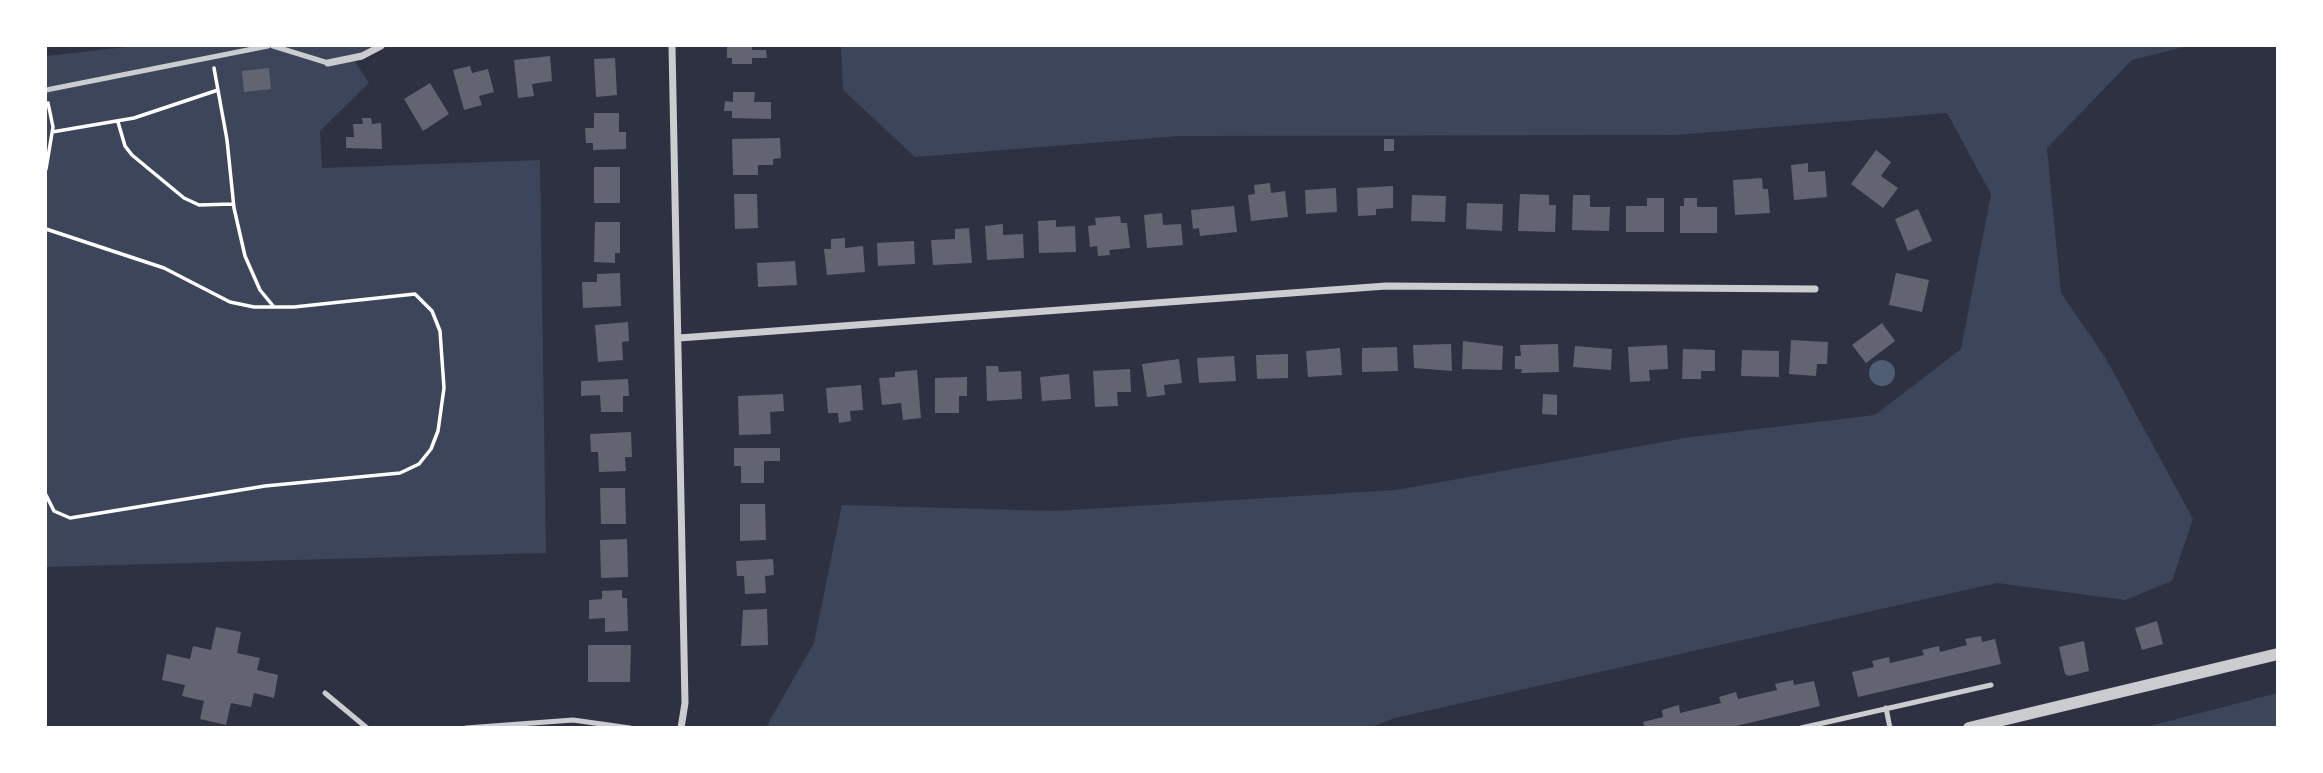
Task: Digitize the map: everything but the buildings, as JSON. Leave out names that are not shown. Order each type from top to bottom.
[{"type":"street","points":[[328,63],[362,56],[380,46]]},
{"type":"street","points":[[672,46],[685,703],[681,727]]},
{"type":"street","points":[[679,338],[1387,286],[1815,289]]},
{"type":"street","points":[[1969,727],[2277,654]]},
{"type":"lane","points":[[46,90],[268,46]]},
{"type":"lane","points":[[273,46],[328,63]]},
{"type":"lane","points":[[1801,727],[1991,685]]},
{"type":"lane","points":[[325,693],[367,727]]},
{"type":"lane","points":[[1886,708],[1890,727]]},
{"type":"lane","points":[[466,727],[573,720],[630,727]]},
{"type":"path","points":[[212,57],[234,204],[245,256],[260,290],[274,307]]},
{"type":"path","points":[[46,90],[52,132],[46,169]]},
{"type":"path","points":[[52,132],[118,122],[170,109],[218,90]]},
{"type":"path","points":[[118,122],[125,146],[132,155],[184,198],[199,205],[234,204]]},
{"type":"path","points":[[46,229],[164,268],[230,302],[274,307],[415,295],[425,301],[440,331],[444,388],[438,432],[419,464],[400,473],[265,485],[70,518],[54,511],[46,495]]},
{"type":"shaded area","points":[[135,46],[372,46],[354,60],[369,83],[320,131],[322,168],[540,160],[546,553],[46,567],[46,56]]},
{"type":"shaded area","points":[[841,46],[2188,46],[2132,60],[2047,148],[2061,293],[2105,357],[2193,519],[2172,581],[2125,600],[1997,583],[1395,718],[1371,727],[766,727],[814,643],[842,505],[1055,511],[1396,490],[1691,437],[1875,415],[1961,349],[1991,194],[1947,113],[1676,135],[1180,136],[915,157],[843,90]]},
{"type":"shaded area","points":[[1882,360],[1891,364],[1895,373],[1891,382],[1882,386],[1873,382],[1869,373],[1873,364]]},
{"type":"shaded area","points":[[2277,693],[2277,727],[2146,727]]}]
